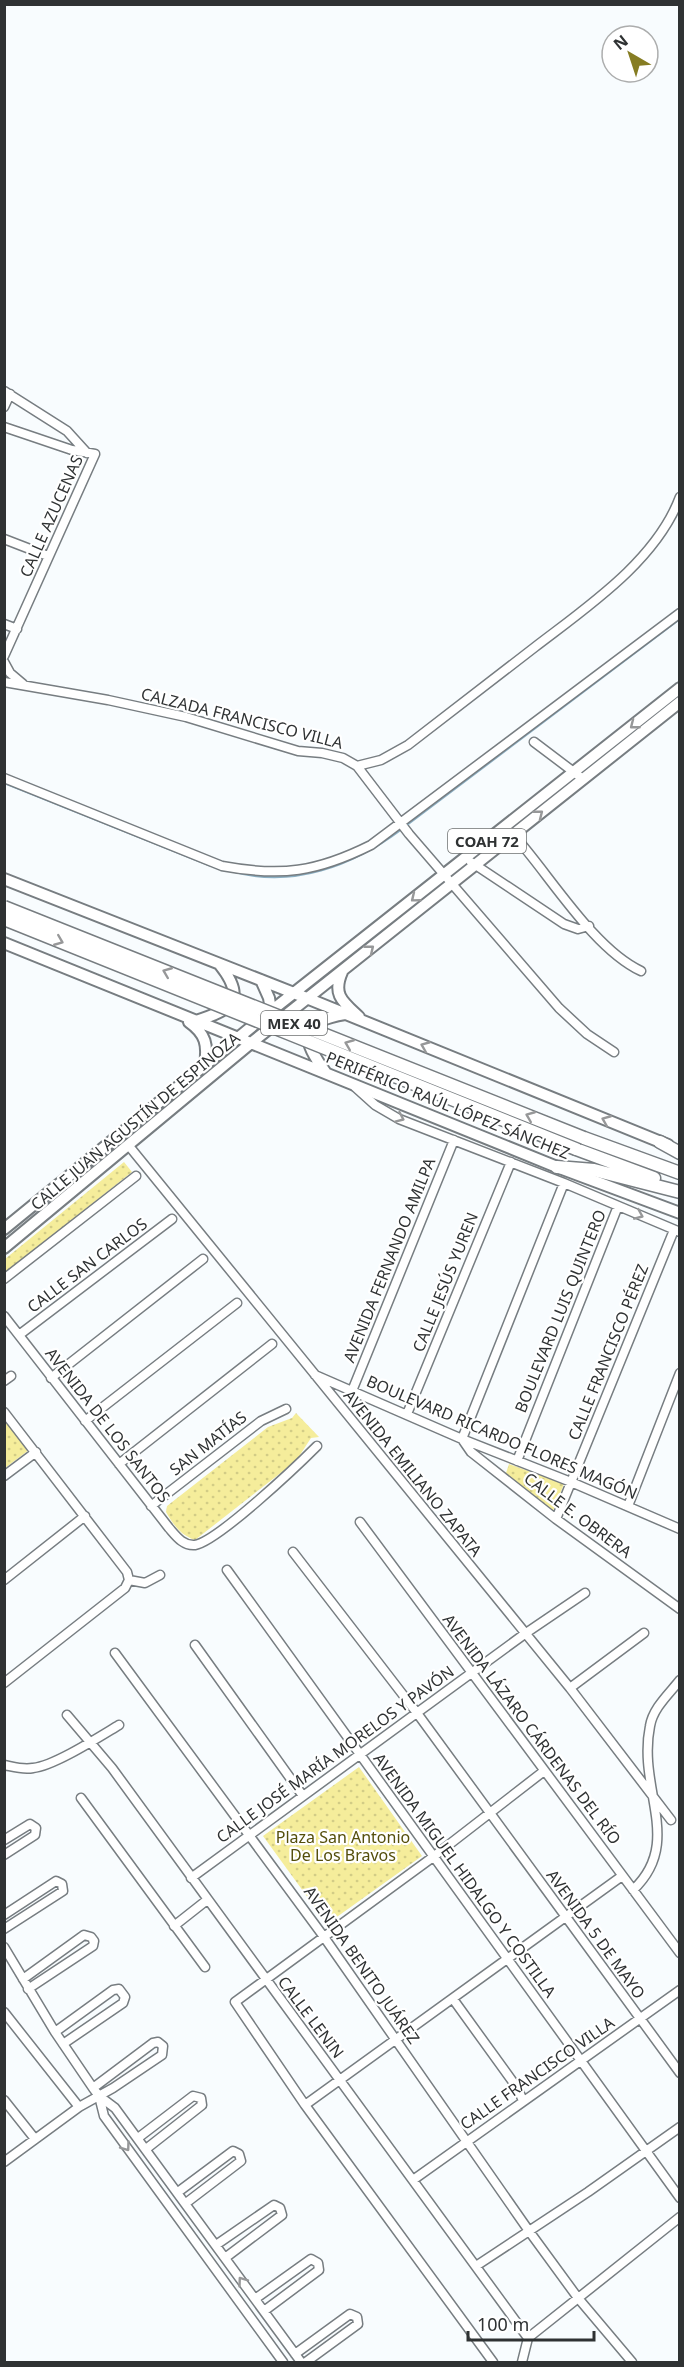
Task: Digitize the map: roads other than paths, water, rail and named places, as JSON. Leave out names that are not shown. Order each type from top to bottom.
[{"type":"highway","name":"PERIFÉRICO RAÚL LÓPEZ SÁNCHEZ","points":[[4,907],[584,1138],[680,1173]]},
{"type":"highway","name":"PERIFÉRICO RAÚL LÓPEZ SÁNCHEZ","points":[[4,919],[680,1190]]},
{"type":"highway","points":[[660,1142],[680,1151]]},
{"type":"highway","points":[[557,1167],[594,1170],[680,1190]]},
{"type":"main road","name":"CALLE JUAN AGUSTÍN DE ESPINOZA","points":[[4,1248],[251,1043],[343,972],[449,879],[578,776],[680,688]]},
{"type":"main road","name":"CALLE JUAN AGUSTÍN DE ESPINOZA","points":[[578,776],[680,702]]},
{"type":"main road","points":[[4,879],[309,999],[660,1142]]},
{"type":"main road","name":"CALLE JUAN AGUSTÍN DE ESPINOZA","points":[[4,1229],[271,1011],[449,879]]},
{"type":"main road","name":"PERIFÉRICO RAÚL LÓPEZ SÁNCHEZ","points":[[4,943],[557,1167],[680,1213]]},
{"type":"main road","points":[[196,1021],[217,1014],[231,1003],[234,984],[220,964]]},
{"type":"main road","points":[[343,972],[338,986],[341,999],[363,1021]]},
{"type":"main road","points":[[261,980],[269,998],[271,1011]]},
{"type":"main road","points":[[180,1014],[204,1037],[207,1048],[205,1065]]},
{"type":"main road","points":[[326,1074],[310,1049],[309,1032],[317,1021],[345,1014]]},
{"type":"main road","points":[[102,1149],[129,1146],[135,1122]]},
{"type":"street","points":[[4,407],[7,393],[67,432],[91,453]]},
{"type":"street","points":[[4,426],[72,450],[91,453]]},
{"type":"street","name":"CALLE AZUCENAS","points":[[4,656],[91,453]]},
{"type":"street","points":[[357,766],[381,760],[408,745],[598,598],[652,544],[664,528],[680,497]]},
{"type":"street","points":[[4,539],[48,556]]},
{"type":"street","points":[[4,778],[222,866],[255,872],[283,872],[312,868],[344,859],[402,825],[680,613]]},
{"type":"street","points":[[4,624],[17,629]]},
{"type":"street","points":[[4,662],[10,673],[24,685]]},
{"type":"street","name":"CALZADA FRANCISCO VILLA","points":[[4,682],[108,700],[186,717],[298,751],[343,758],[357,766],[409,834],[560,1008],[587,1034],[614,1052]]},
{"type":"street","points":[[534,742],[578,776]]},
{"type":"street","points":[[510,830],[588,926],[617,957],[641,971]]},
{"type":"street","points":[[471,861],[564,924],[578,929],[588,926]]},
{"type":"street","points":[[353,1084],[387,1113],[564,1183],[677,1231]]},
{"type":"street","name":"AVENIDA FERNANDO AMILPA","points":[[352,1391],[454,1140]]},
{"type":"street","name":"AVENIDA EMILIANO ZAPATA","points":[[129,1146],[570,1688],[672,1820]]},
{"type":"street","name":"CALLE JESÚS YUREN","points":[[407,1414],[511,1162]]},
{"type":"street","points":[[4,1279],[136,1176]]},
{"type":"street","points":[[462,1440],[564,1183]]},
{"type":"street","name":"BOULEVARD LUIS QUINTERO","points":[[517,1461],[618,1206]]},
{"type":"street","name":"CALLE SAN CARLOS","points":[[19,1335],[172,1219]]},
{"type":"street","name":"CALLE FRANCISCO PÉREZ","points":[[556,1519],[677,1231]]},
{"type":"street","points":[[51,1378],[203,1259]]},
{"type":"street","points":[[85,1421],[237,1303]]},
{"type":"street","name":"AVENIDA DE LOS SANTOS","points":[[4,1316],[178,1540],[192,1545],[205,1541],[262,1497],[317,1446]]},
{"type":"street","points":[[118,1464],[272,1344]]},
{"type":"street","points":[[628,1506],[680,1373]]},
{"type":"street","name":"BOULEVARD RICARDO FLORES MAGÓN","points":[[313,1374],[462,1440],[571,1482],[680,1529]]},
{"type":"street","name":"SAN MATÍAS","points":[[151,1506],[261,1421],[286,1409]]},
{"type":"street","points":[[4,1412],[127,1572],[129,1580],[125,1588],[4,1683]]},
{"type":"street","name":"CALLE E. OBRERA","points":[[462,1440],[471,1452],[556,1519],[680,1609]]},
{"type":"street","points":[[4,1476],[36,1452]]},
{"type":"street","points":[[4,1580],[85,1516]]},
{"type":"street","name":"AVENIDA LÁZARO CÁRDENAS DEL RÍO","points":[[360,1522],[680,1953]]},
{"type":"street","name":"AVENIDA 5 DE MAYO","points":[[293,1552],[417,1713],[488,1814],[680,2073]]},
{"type":"street","name":"AVENIDA MIGUEL HIDALGO Y COSTILLA","points":[[227,1570],[680,2198]]},
{"type":"street","points":[[129,1580],[146,1582],[160,1575]]},
{"type":"street","name":"CALLE JOSÉ MARÍA MORELOS Y PAVÓN","points":[[191,1878],[585,1593]]},
{"type":"street","points":[[570,1688],[644,1633]]},
{"type":"street","points":[[195,1645],[303,1796]]},
{"type":"street","name":"AVENIDA BENITO JUÁREZ","points":[[115,1653],[324,1937],[468,2140],[529,2231],[578,2298],[632,2362]]},
{"type":"street","points":[[673,1831],[667,1803],[655,1776],[649,1739],[654,1713],[680,1680]]},
{"type":"street","name":"CALLE LENIN","points":[[67,1715],[92,1742],[528,2338]]},
{"type":"street","points":[[4,1765],[34,1768],[92,1742],[119,1725]]},
{"type":"street","points":[[493,2362],[305,2105],[235,2002],[433,1857],[544,1771]]},
{"type":"street","points":[[81,1798],[205,1968]]},
{"type":"street","points":[[4,1840],[30,1824],[36,1828],[35,1835],[4,1855]]},
{"type":"street","points":[[633,1890],[658,1873]]},
{"type":"street","points":[[305,2105],[622,1876]]},
{"type":"street","points":[[4,1915],[56,1881],[62,1884],[63,1891],[4,1929]]},
{"type":"street","points":[[174,1926],[207,1900]]},
{"type":"street","points":[[23,1979],[84,1935],[91,1937],[94,1941],[93,1946],[28,1989]]},
{"type":"street","points":[[4,1947],[55,2032],[93,2088],[99,2096],[115,2108],[186,2203],[220,2243],[255,2299],[301,2362]]},
{"type":"street","points":[[55,2032],[113,1990],[119,1989],[123,1993],[125,1997],[123,2003],[63,2044]]},
{"type":"street","name":"CALLE FRANCISCO VILLA","points":[[413,2180],[680,1990]]},
{"type":"street","points":[[453,1999],[518,2089],[523,2102]]},
{"type":"street","points":[[4,2012],[79,2108]]},
{"type":"street","points":[[4,2162],[79,2108],[162,2055],[163,2046],[158,2042],[153,2043],[93,2088]]},
{"type":"street","points":[[99,2096],[104,2116],[283,2362]]},
{"type":"street","points":[[138,2138],[194,2096],[201,2098],[202,2105],[146,2149]]},
{"type":"street","points":[[4,2100],[35,2139]]},
{"type":"street","points":[[476,2266],[680,2127]]},
{"type":"street","points":[[178,2192],[233,2151],[239,2154],[241,2161],[186,2203]]},
{"type":"street","points":[[220,2243],[274,2205],[280,2208],[282,2215],[228,2255]]},
{"type":"street","points":[[522,2362],[528,2338],[680,2217]]},
{"type":"street","points":[[255,2299],[311,2259],[318,2263],[320,2270],[264,2311]]},
{"type":"street","points":[[295,2354],[350,2314],[357,2317],[358,2324],[306,2362]]},
{"type":"waterway","points":[[407,825],[680,619]]},
{"type":"waterway","points":[[4,783],[211,866]]},
{"type":"waterway","points":[[231,871],[254,876],[277,877],[321,871],[363,854],[402,829]]},
{"type":"park label","name":"Plaza San Antonio De Los Bravos","points":[[343,1846]]}]
